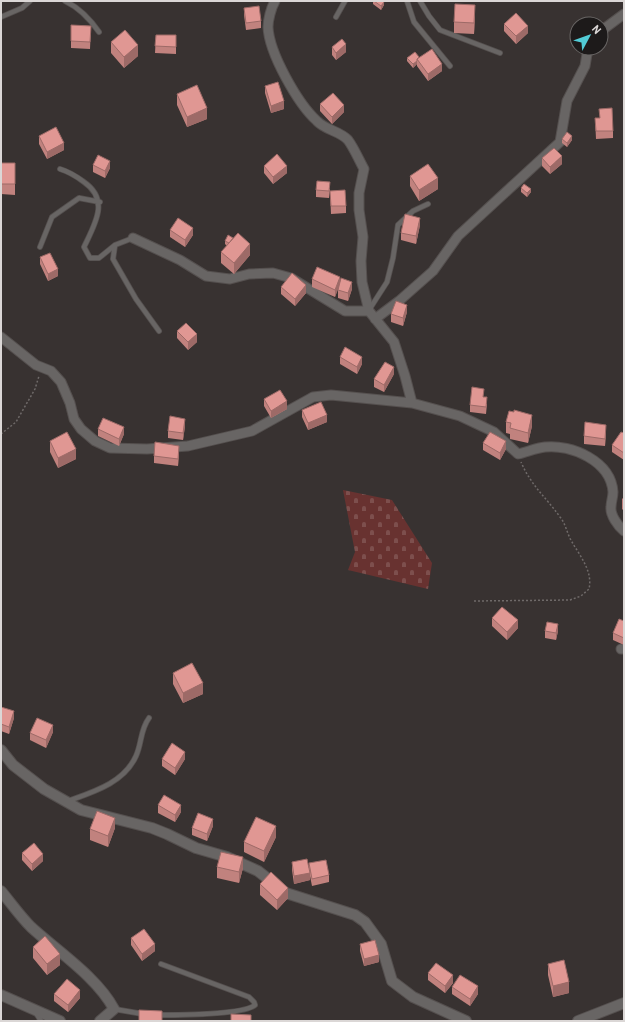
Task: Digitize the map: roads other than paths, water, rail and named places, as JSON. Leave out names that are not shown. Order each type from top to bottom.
[{"type":"street","points":[[275,1],[268,28],[281,69],[300,101],[316,122],[328,130],[336,132],[347,139],[364,170],[359,193],[359,210],[363,237],[360,261],[368,311],[394,342],[412,403]]},
{"type":"street","points":[[609,26],[624,14]]},
{"type":"street","points":[[375,319],[399,301],[433,271],[458,236],[560,142],[567,101],[585,66],[587,56]]},
{"type":"street","points":[[133,238],[180,260],[206,276],[230,279],[249,274],[273,273],[291,278],[345,311],[368,311]]},
{"type":"street","points":[[1,338],[36,365],[51,371],[61,382],[70,403],[74,419],[81,429],[95,441],[110,448],[147,449],[188,446],[252,432],[313,397],[331,395],[412,403],[460,416],[482,426],[494,432],[518,454],[545,447],[571,448],[600,465],[607,474],[613,492],[610,510],[619,527],[624,530]]},
{"type":"street","points":[[1,750],[13,765],[44,789],[68,801],[80,810],[152,828],[196,848],[227,857],[258,871],[286,893],[355,915],[365,922],[381,944],[392,981],[412,998],[466,1021]]},
{"type":"street","points":[[1,891],[30,926],[83,972],[108,999],[114,1009],[100,1021]]},
{"type":"street","points":[[1,995],[60,1021]]},
{"type":"street","points":[[578,1021],[624,1003]]},
{"type":"lane","points":[[1,17],[22,8],[30,1]]},
{"type":"lane","points":[[65,1],[87,17],[99,32]]},
{"type":"lane","points":[[336,17],[345,1]]},
{"type":"lane","points":[[407,1],[414,22],[450,66]]},
{"type":"lane","points":[[420,1],[440,30],[500,53]]},
{"type":"lane","points":[[60,169],[71,172],[94,188],[100,202],[97,216],[84,247],[90,258],[99,258],[116,245],[133,238]]},
{"type":"lane","points":[[40,247],[52,217],[79,198],[100,202]]},
{"type":"lane","points":[[368,311],[387,282],[393,258],[398,226],[413,211],[428,204]]},
{"type":"lane","points":[[116,245],[113,259],[136,299],[158,331]]},
{"type":"lane","points":[[68,801],[107,786],[130,767],[137,755],[142,726],[149,718]]},
{"type":"lane","points":[[114,1009],[148,1014],[179,1015],[244,1009],[255,1005],[249,997],[161,964]]},
{"type":"lane","points":[[35,1011],[41,1021]]}]
